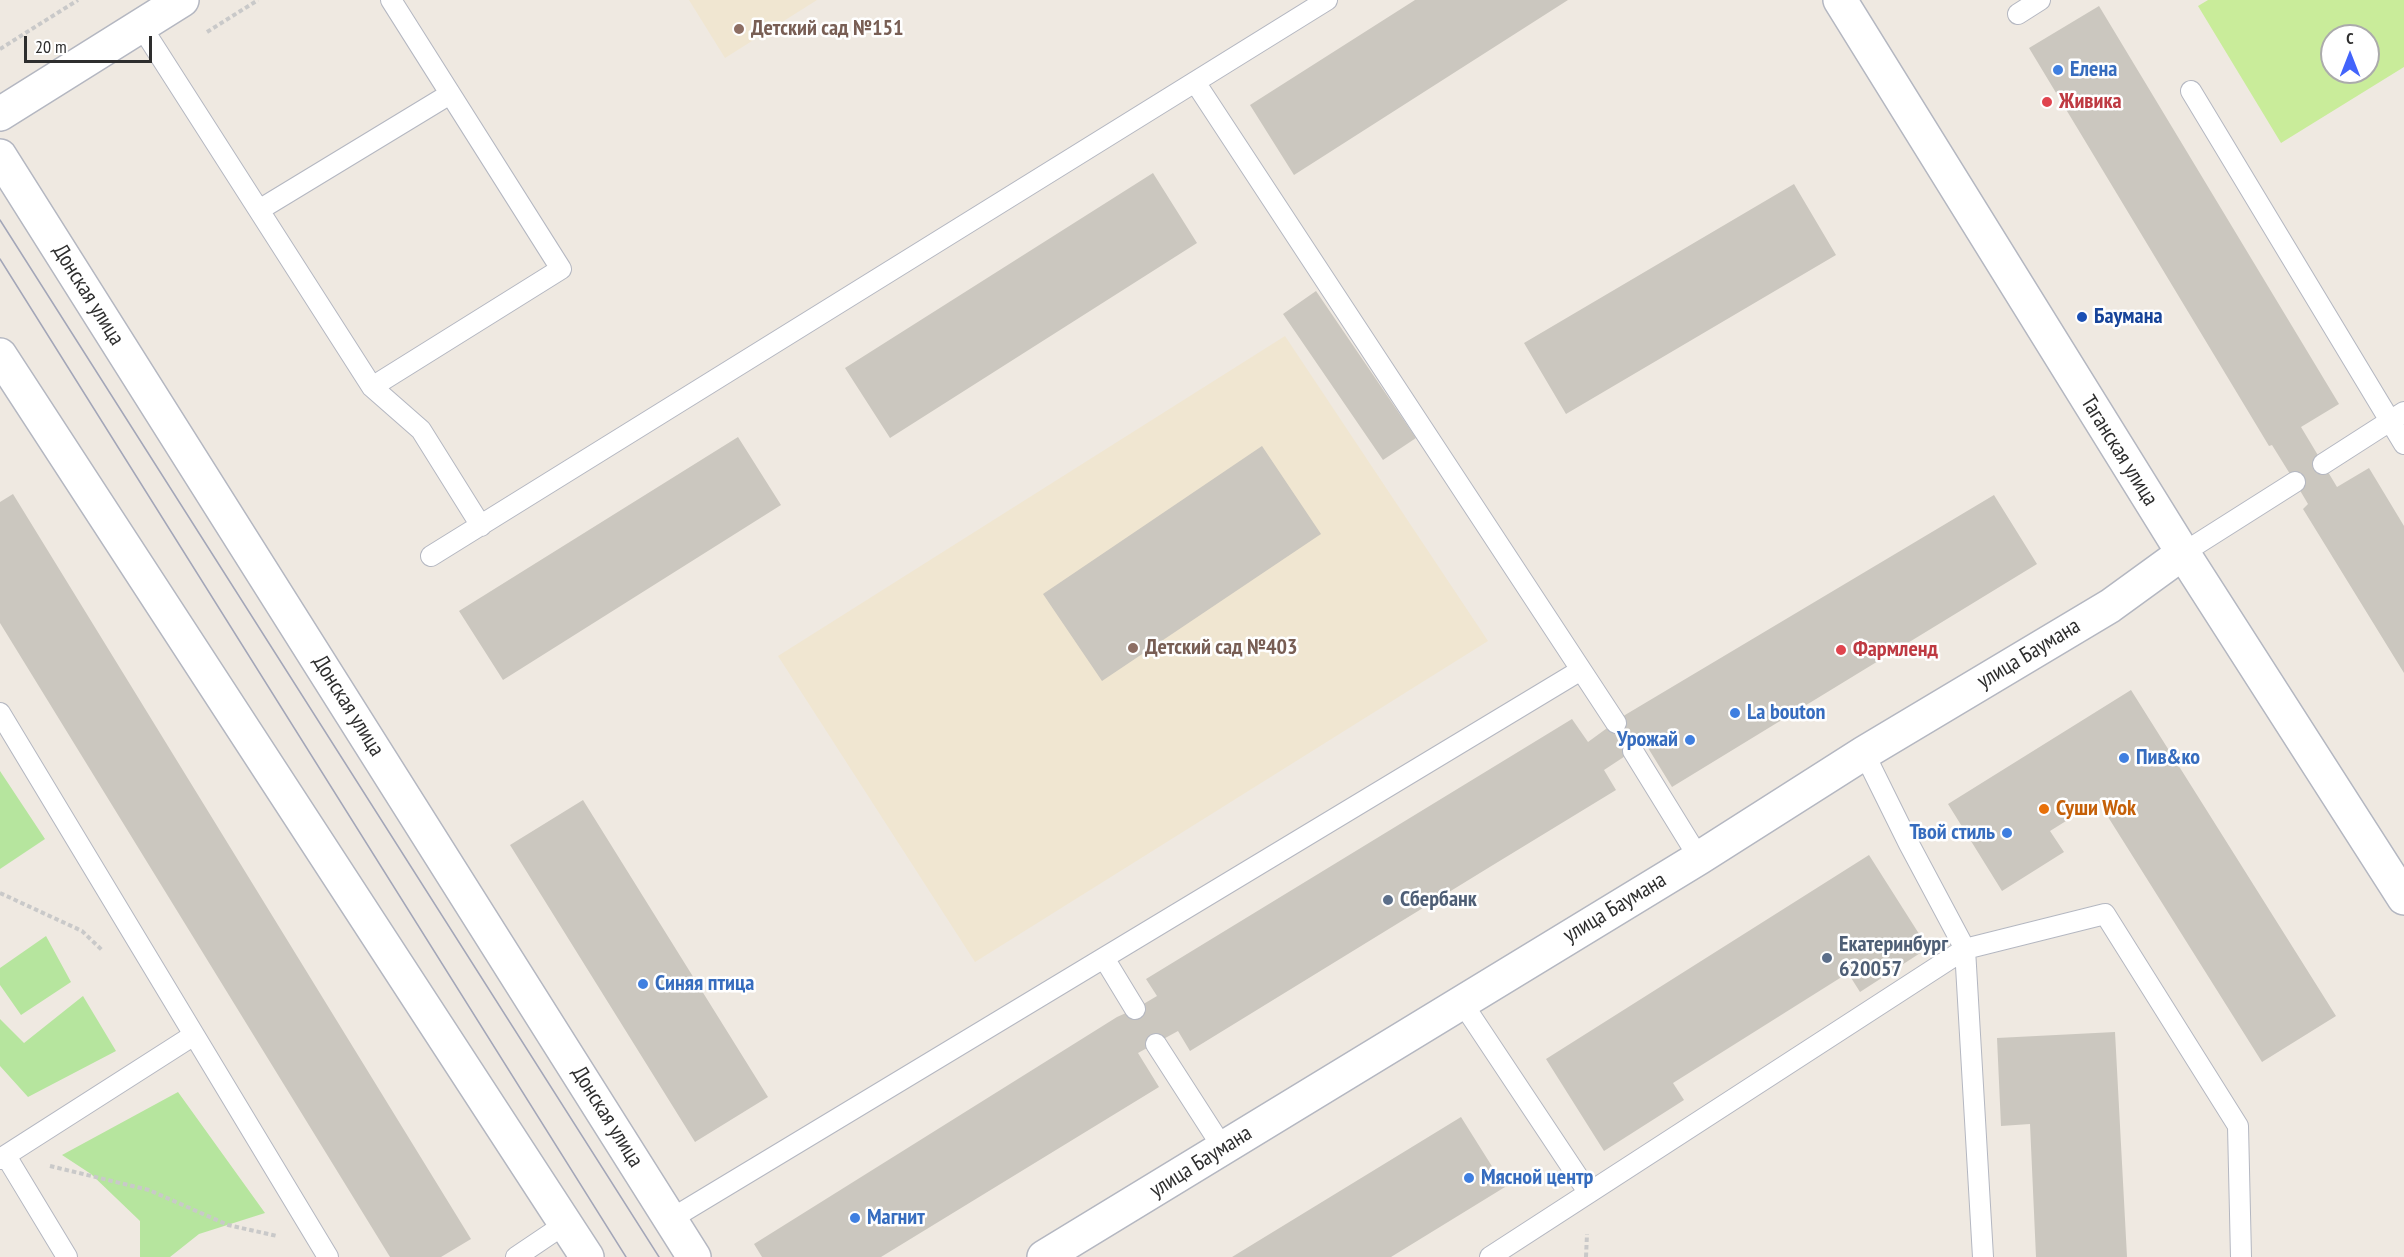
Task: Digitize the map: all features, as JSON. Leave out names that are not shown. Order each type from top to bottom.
[{"type":"street","points":[[0,114],[182,0]]},
{"type":"street","name":"Таганская улица","points":[[1840,0],[2183,553],[2404,898]]},
{"type":"street","name":"Донская улица","points":[[0,156],[694,1257]]},
{"type":"street","points":[[4,371],[587,1257]]},
{"type":"street","name":"улица Баумана","points":[[1044,1257],[1079,1249],[1223,1148],[1699,858],[1864,753],[2110,606],[2183,553]]},
{"type":"lane","points":[[372,387],[561,269],[391,0]]},
{"type":"lane","points":[[431,556],[1327,0]]},
{"type":"lane","points":[[2018,14],[2040,0]]},
{"type":"lane","points":[[141,26],[372,387],[421,430],[481,526]]},
{"type":"lane","points":[[1196,82],[1616,723]]},
{"type":"lane","points":[[2191,91],[2397,416],[2404,444]]},
{"type":"lane","points":[[259,210],[450,94]]},
{"type":"lane","points":[[2323,464],[2397,416]]},
{"type":"lane","points":[[2183,553],[2295,482]]},
{"type":"lane","points":[[671,1219],[1581,670]]},
{"type":"lane","points":[[0,713],[325,1252]]},
{"type":"lane","points":[[1633,751],[1699,858]]},
{"type":"lane","points":[[1864,753],[1965,949],[1983,1257]]},
{"type":"lane","points":[[1490,1257],[1965,949],[2104,914],[2238,1126],[2241,1257]]},
{"type":"lane","points":[[1104,958],[1135,1010]]},
{"type":"lane","points":[[1461,1001],[1587,1192]]},
{"type":"lane","points":[[67,1257],[3,1157],[194,1035]]},
{"type":"lane","points":[[1156,1044],[1223,1148]]},
{"type":"lane","points":[[516,1257],[565,1224]]},
{"type":"path","points":[[0,49],[78,0]]},
{"type":"path","points":[[0,893],[82,931],[108,955]]},
{"type":"path","points":[[3,1157],[149,1190],[228,1225],[325,1252]]},
{"type":"shaded area","name":"Детский сад №151","points":[[689,0],[817,0],[725,58]]},
{"type":"shaded area","name":"Детский сад №403","points":[[1285,336],[1488,641],[975,962],[778,656]]},
{"type":"green space","points":[[2208,0],[2404,0],[2404,67],[2380,82],[2380,24],[2320,24],[2320,84],[2376,84],[2281,143],[2198,6]]},
{"type":"green space","points":[[0,771],[45,839],[0,869]]},
{"type":"green space","points":[[46,936],[71,982],[21,1015],[0,985],[0,968]]},
{"type":"green space","points":[[83,996],[116,1051],[28,1097],[0,1066],[0,1019],[24,1043]]},
{"type":"green space","points":[[178,1092],[265,1213],[199,1234],[170,1257],[140,1257],[140,1221],[91,1174],[62,1155]]},
{"type":"building","points":[[1415,0],[1568,0],[1294,175],[1250,105]]},
{"type":"building","points":[[2099,6],[2339,404],[2301,427],[2337,487],[2369,468],[2404,526],[2404,673],[2303,509],[2308,504],[2295,482],[2272,445],[2269,446],[2029,48]]},
{"type":"building","points":[[1153,173],[1197,243],[890,438],[845,368]]},
{"type":"building","points":[[1794,184],[1836,255],[1566,414],[1524,343]]},
{"type":"building","points":[[1316,291],[1416,438],[1383,460],[1283,314]]},
{"type":"building","points":[[738,437],[781,505],[503,680],[459,611]]},
{"type":"building","points":[[1262,446],[1321,534],[1102,681],[1043,594]]},
{"type":"building","points":[[13,494],[471,1239],[441,1257],[390,1257],[0,623],[0,502]]},
{"type":"building","points":[[1994,495],[2037,564],[1672,787],[1645,743],[1604,770],[1616,790],[1190,1051],[1178,1031],[1138,1053],[1159,1087],[881,1257],[762,1257],[754,1244],[1117,1017],[1157,996],[1146,979],[1572,719],[1588,742],[1625,715]]},
{"type":"building","points":[[2131,690],[2336,1016],[2262,1062],[2098,801],[2050,831],[2064,852],[2002,891],[1948,804]]},
{"type":"building","points":[[583,800],[768,1097],[695,1142],[510,845]]},
{"type":"building","points":[[1869,855],[1928,948],[1860,992],[1848,973],[1673,1083],[1684,1100],[1604,1151],[1546,1059]]},
{"type":"building","points":[[2115,1032],[2127,1257],[2036,1257],[2030,1124],[2001,1126],[1997,1038]]},
{"type":"building","points":[[1461,1117],[1505,1187],[1391,1257],[1232,1257]]},
{"type":"tram line","points":[[0,220],[659,1257]]},
{"type":"tram line","points":[[0,259],[626,1257]]},
{"type":"place","name":"Детский сад №151","points":[[739,29]]},
{"type":"place","name":"Елена","points":[[2058,70]]},
{"type":"place","name":"Живика","points":[[2047,102]]},
{"type":"place","name":"Баумана","points":[[2082,317]]},
{"type":"place","name":"Детский сад №403","points":[[1133,648]]},
{"type":"place","name":"Фармленд","points":[[1841,650]]},
{"type":"place","name":"La bouton","points":[[1735,713]]},
{"type":"place","name":"Урожай","points":[[1690,740]]},
{"type":"place","name":"Пив&ко","points":[[2124,758]]},
{"type":"place","name":"Суши Wok","points":[[2044,809]]},
{"type":"place","name":"Твой стиль","points":[[2007,833]]},
{"type":"place","name":"Сбербанк","points":[[1388,900]]},
{"type":"place","name":"Екатеринбург 620057","points":[[1827,958]]},
{"type":"place","name":"Синяя птица","points":[[643,984]]},
{"type":"place","name":"Мясной центр","points":[[1469,1178]]},
{"type":"place","name":"Магнит","points":[[855,1218]]}]
